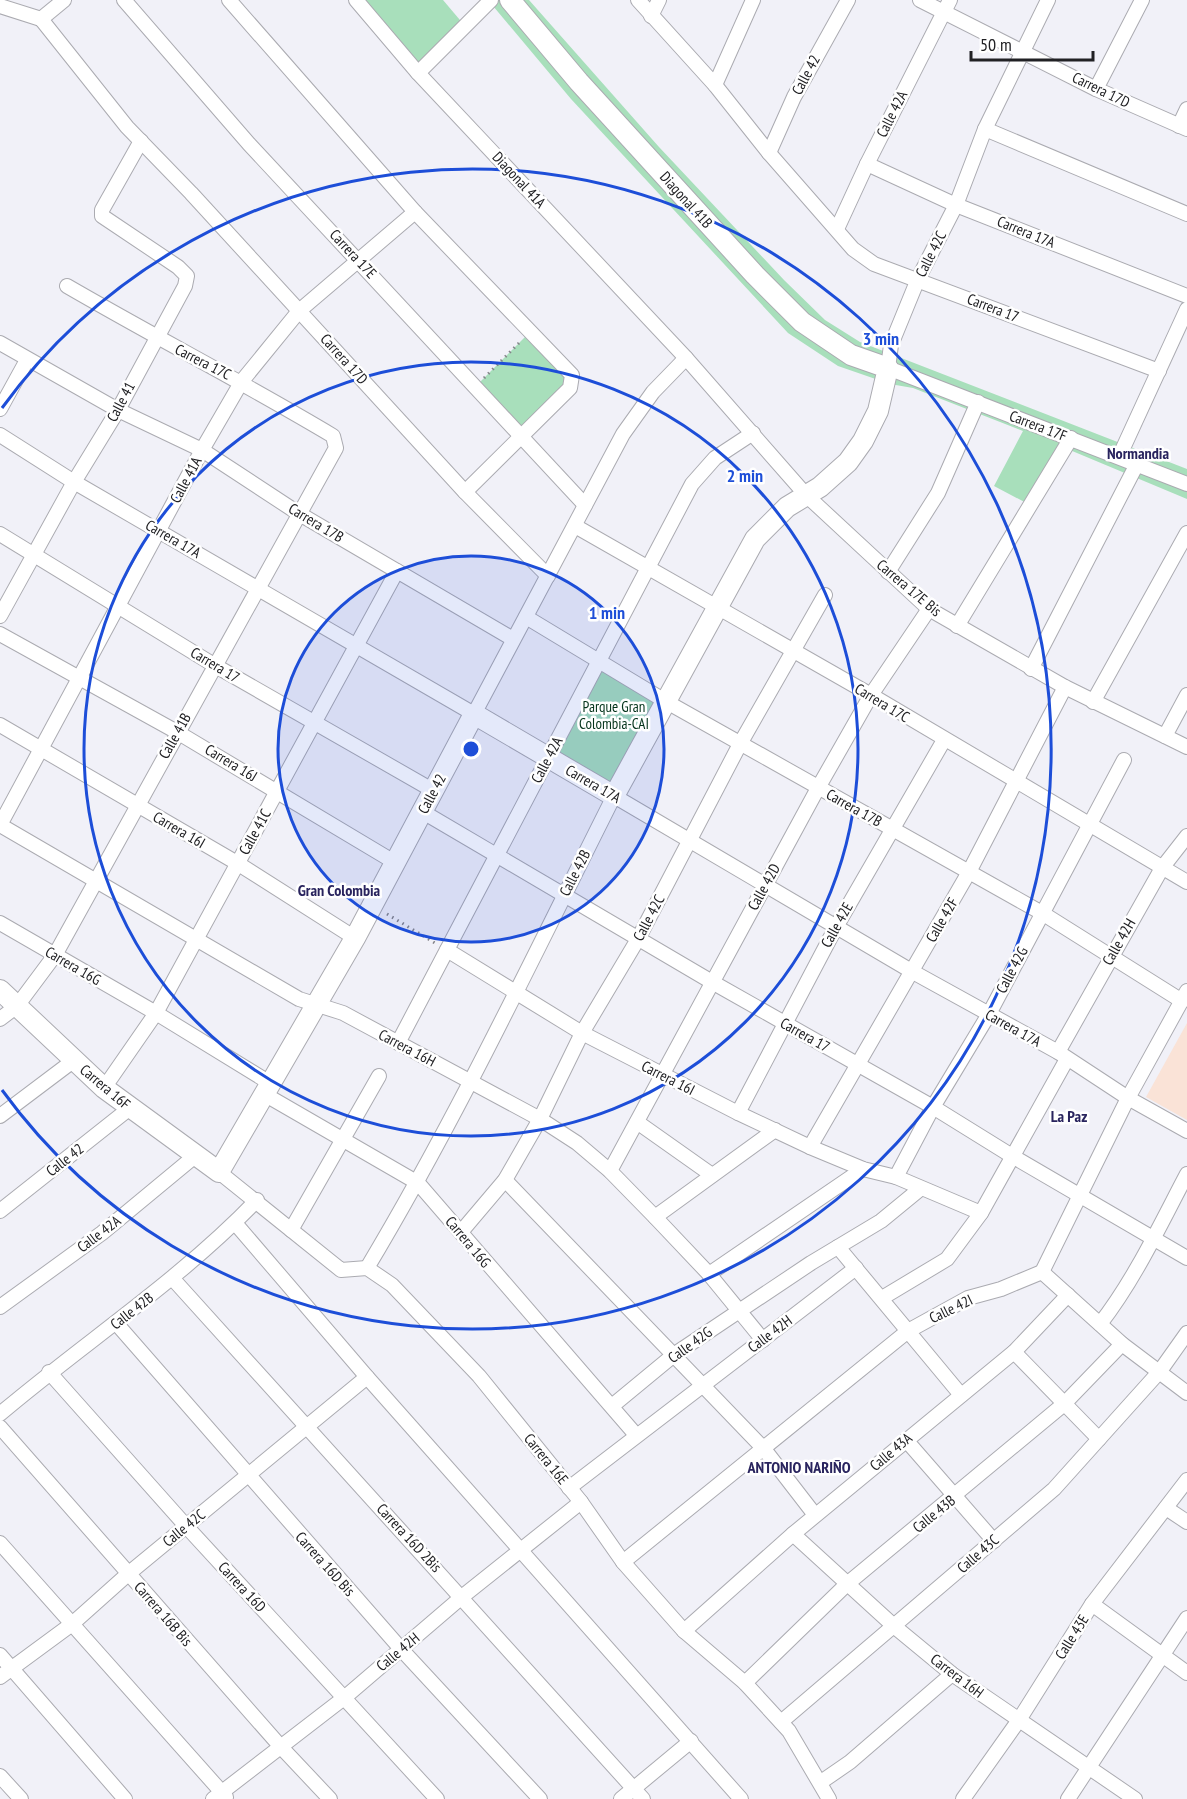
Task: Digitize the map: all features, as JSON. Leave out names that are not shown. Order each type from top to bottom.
[{"type":"street","points":[[0,6],[40,19],[64,0]]},
{"type":"street","name":"Carrera 17E","points":[[124,0],[249,144],[585,506]]},
{"type":"street","points":[[228,0],[415,212],[572,375],[573,382],[522,438],[465,492]]},
{"type":"street","name":"Diagonal 41A","points":[[356,0],[418,73],[686,358]]},
{"type":"street","points":[[418,73],[491,0]]},
{"type":"street","name":"Diagonal 41B","points":[[510,0],[579,82],[755,275],[802,322],[851,355],[888,368]]},
{"type":"street","points":[[638,0],[715,85],[770,153],[837,228]]},
{"type":"street","points":[[651,16],[659,0]]},
{"type":"street","points":[[715,85],[753,0]]},
{"type":"street","name":"Calle 42","points":[[770,153],[794,97],[848,0]]},
{"type":"street","name":"Carrera 17D","points":[[920,0],[1096,89],[1183,127]]},
{"type":"street","name":"Calle 42A","points":[[837,228],[950,0]]},
{"type":"street","name":"Calle 42C","points":[[806,495],[833,476],[863,441],[878,411],[891,345],[918,279],[956,205],[985,129],[1048,0]]},
{"type":"street","points":[[1096,89],[1142,0]]},
{"type":"street","name":"Carrera 17D","points":[[40,19],[141,141],[465,492],[548,576]]},
{"type":"street","points":[[1183,127],[1187,109]]},
{"type":"street","points":[[985,129],[1187,214]]},
{"type":"street","name":"Calle 41","points":[[0,616],[74,482],[118,410],[184,286],[187,276],[178,267],[102,216],[102,210],[141,141]]},
{"type":"street","name":"Carrera 17A","points":[[867,164],[956,205],[1187,296]]},
{"type":"street","name":"Calle 41A","points":[[0,825],[202,450],[242,381],[299,310],[415,212]]},
{"type":"street","name":"Carrera 17","points":[[837,228],[853,249],[874,264],[1159,371]]},
{"type":"street","name":"Carrera 17C","points":[[67,286],[155,337],[242,381],[333,436],[336,442]]},
{"type":"street","points":[[1119,457],[1187,309]]},
{"type":"street","name":"Carrera 17B","points":[[0,343],[118,410],[202,450],[298,513],[513,639]]},
{"type":"street","name":"Calle 42","points":[[219,1173],[355,938],[623,434],[653,392],[686,358]]},
{"type":"street","name":"Carrera 17E Bis","points":[[686,358],[806,495],[929,609],[1031,669],[1187,747]]},
{"type":"street","points":[[0,409],[27,360]]},
{"type":"street","name":"Carrera 17F","points":[[888,368],[1187,484]]},
{"type":"street","points":[[888,572],[938,493],[978,402]]},
{"type":"street","name":"Calle 42A","points":[[398,1043],[647,569],[702,470],[753,433]]},
{"type":"street","name":"Carrera 17A","points":[[0,435],[74,482],[913,972],[1063,1056],[1128,1098],[1187,1131]]},
{"type":"street","points":[[957,626],[1071,438]]},
{"type":"street","name":"Calle 41B","points":[[0,1019],[17,1006],[55,955],[256,588],[336,448],[336,442]]},
{"type":"street","points":[[1031,669],[1137,464]]},
{"type":"street","name":"Calle 42B","points":[[366,1268],[418,1183],[614,796],[716,608],[755,540],[787,507],[806,495]]},
{"type":"street","name":"Carrera 17C","points":[[575,526],[871,695],[1187,882]]},
{"type":"street","points":[[1093,702],[1187,533]]},
{"type":"street","name":"Carrera 17","points":[[0,534],[214,665],[434,791]]},
{"type":"street","name":"Calle 41C","points":[[104,1088],[156,1012],[197,940],[397,571]]},
{"type":"street","name":"Calle 42C","points":[[461,1232],[505,1180],[540,1119],[582,1033],[638,939],[740,744],[825,595]]},
{"type":"street","name":"Calle 42D","points":[[610,1171],[818,788],[871,695],[929,609]]},
{"type":"street","name":"Carrera 17B","points":[[526,617],[665,701],[1042,913],[1111,956],[1184,996]]},
{"type":"street","name":"Carrera 16J","points":[[0,634],[177,732],[396,863]]},
{"type":"street","name":"Calle 42F","points":[[810,1147],[969,872],[1018,783],[1065,687]]},
{"type":"street","points":[[1165,736],[1187,695]]},
{"type":"street","name":"Carrera 16I","points":[[0,725],[237,863],[355,938]]},
{"type":"street","name":"Calle 42E","points":[[738,1113],[836,927],[944,740]]},
{"type":"street","name":"Calle 42G","points":[[896,1177],[933,1107],[988,1014],[1124,760]]},
{"type":"street","name":"Carrera 17","points":[[423,812],[565,893],[712,982],[933,1107],[1187,1258]]},
{"type":"street","name":"Carrera 16H","points":[[0,825],[299,999],[343,1013],[540,1119],[577,1143],[610,1171],[709,1274],[762,1340]]},
{"type":"street","name":"Calle 42H","points":[[882,1298],[947,1259],[981,1213],[1063,1056],[1111,956],[1162,868],[1187,836]]},
{"type":"street","name":"Carrera 16G","points":[[0,923],[156,1012],[267,1088],[418,1183],[636,1435]]},
{"type":"street","name":"Carrera 16I","points":[[447,950],[582,1033],[738,1113],[863,1169],[896,1177],[981,1213]]},
{"type":"street","name":"Carrera 16F","points":[[0,990],[104,1088],[219,1173]]},
{"type":"street","points":[[1184,996],[1128,1098],[1042,1272],[1122,1344],[1187,1393]]},
{"type":"street","points":[[0,1116],[73,1061]]},
{"type":"street","points":[[291,1230],[379,1076]]},
{"type":"street","name":"Calle 42","points":[[0,1211],[130,1108]]},
{"type":"street","points":[[637,1122],[712,1175]]},
{"type":"street","points":[[655,1217],[775,1130]]},
{"type":"street","name":"Calle 42A","points":[[2,1300],[102,1233],[195,1156]]},
{"type":"street","points":[[709,1274],[863,1169]]},
{"type":"street","points":[[219,1173],[257,1200],[341,1270],[366,1268]]},
{"type":"street","points":[[1100,1324],[1154,1238],[1187,1174]]},
{"type":"street","points":[[505,1180],[703,1383],[764,1449],[815,1515]]},
{"type":"street","name":"Calle 42G","points":[[612,1406],[675,1354],[739,1310],[881,1221],[920,1189]]},
{"type":"street","name":"Calle 42B","points":[[0,1414],[49,1372],[173,1279],[257,1200]]},
{"type":"street","points":[[235,1223],[367,1377],[741,1799]]},
{"type":"street","points":[[838,1247],[961,1395]]},
{"type":"street","name":"Carrera 16E","points":[[366,1268],[392,1285],[479,1376],[581,1502],[623,1562],[684,1631],[745,1683],[781,1722],[821,1782],[829,1799]]},
{"type":"street","name":"Calle 42H","points":[[569,1488],[703,1383],[856,1268]]},
{"type":"street","name":"Calle 42I","points":[[623,1562],[908,1330],[968,1298],[1001,1289],[1042,1272]]},
{"type":"street","name":"Carrera 16D 2Bis","points":[[173,1279],[306,1428],[463,1596],[643,1799]]},
{"type":"street","name":"Calle 43A","points":[[684,1631],[815,1515],[1014,1352],[1068,1295]]},
{"type":"street","name":"Carrera 16D Bis","points":[[116,1323],[401,1649],[540,1799]]},
{"type":"street","name":"Calle 43C","points":[[781,1722],[1054,1489],[1160,1371],[1187,1333]]},
{"type":"street","name":"Calle 43B","points":[[745,1683],[848,1584],[1064,1404],[1122,1344]]},
{"type":"street","points":[[1014,1352],[1099,1439]]},
{"type":"street","name":"Carrera 16D","points":[[49,1372],[186,1526],[437,1799]]},
{"type":"street","name":"Calle 42C","points":[[0,1677],[72,1624],[128,1574],[367,1377]]},
{"type":"street","name":"Carrera 16B Bis","points":[[0,1427],[280,1747],[330,1799]]},
{"type":"street","points":[[906,1440],[994,1541]]},
{"type":"street","name":"Calle 43E","points":[[963,1799],[1019,1720],[1092,1604],[1187,1480]]},
{"type":"street","name":"Calle 42H","points":[[220,1797],[344,1698],[463,1596],[581,1502]]},
{"type":"street","points":[[1166,1508],[1187,1522]]},
{"type":"street","name":"Carrera 16H","points":[[793,1534],[895,1627],[952,1674],[1135,1799]]},
{"type":"street","points":[[0,1543],[220,1797]]},
{"type":"street","points":[[1092,1604],[1187,1673]]},
{"type":"street","points":[[1068,1799],[1187,1618]]},
{"type":"street","points":[[0,1655],[125,1799]]},
{"type":"street","points":[[821,1782],[850,1762],[952,1674]]},
{"type":"street","points":[[621,1799],[692,1742]]},
{"type":"street","points":[[0,1776],[21,1799]]},
{"type":"path","points":[[475,387],[530,332]]},
{"type":"path","points":[[373,905],[447,950]]},
{"type":"shaded area","points":[[1187,1023],[1187,1120],[1146,1097]]},
{"type":"green space","points":[[356,0],[443,0],[465,26],[418,73]]},
{"type":"green space","points":[[488,0],[529,0],[659,147],[784,280],[825,320],[860,342],[1187,469],[1187,499],[1065,448],[1032,506],[994,486],[1023,431],[913,388],[890,384],[838,366],[788,333],[571,99]]},
{"type":"green space","points":[[530,332],[572,375],[522,438],[475,387]]},
{"type":"green space","name":"Parque Gran Colombia-CAI","points":[[599,662],[665,701],[614,796],[548,758]]},
{"type":"district","name":"Normandia","points":[[1138,453]]},
{"type":"district","name":"Gran Colombia","points":[[339,890]]},
{"type":"district","name":"La Paz","points":[[1069,1116]]},
{"type":"district","name":"ANTONIO NARIÑO","points":[[799,1467]]}]
